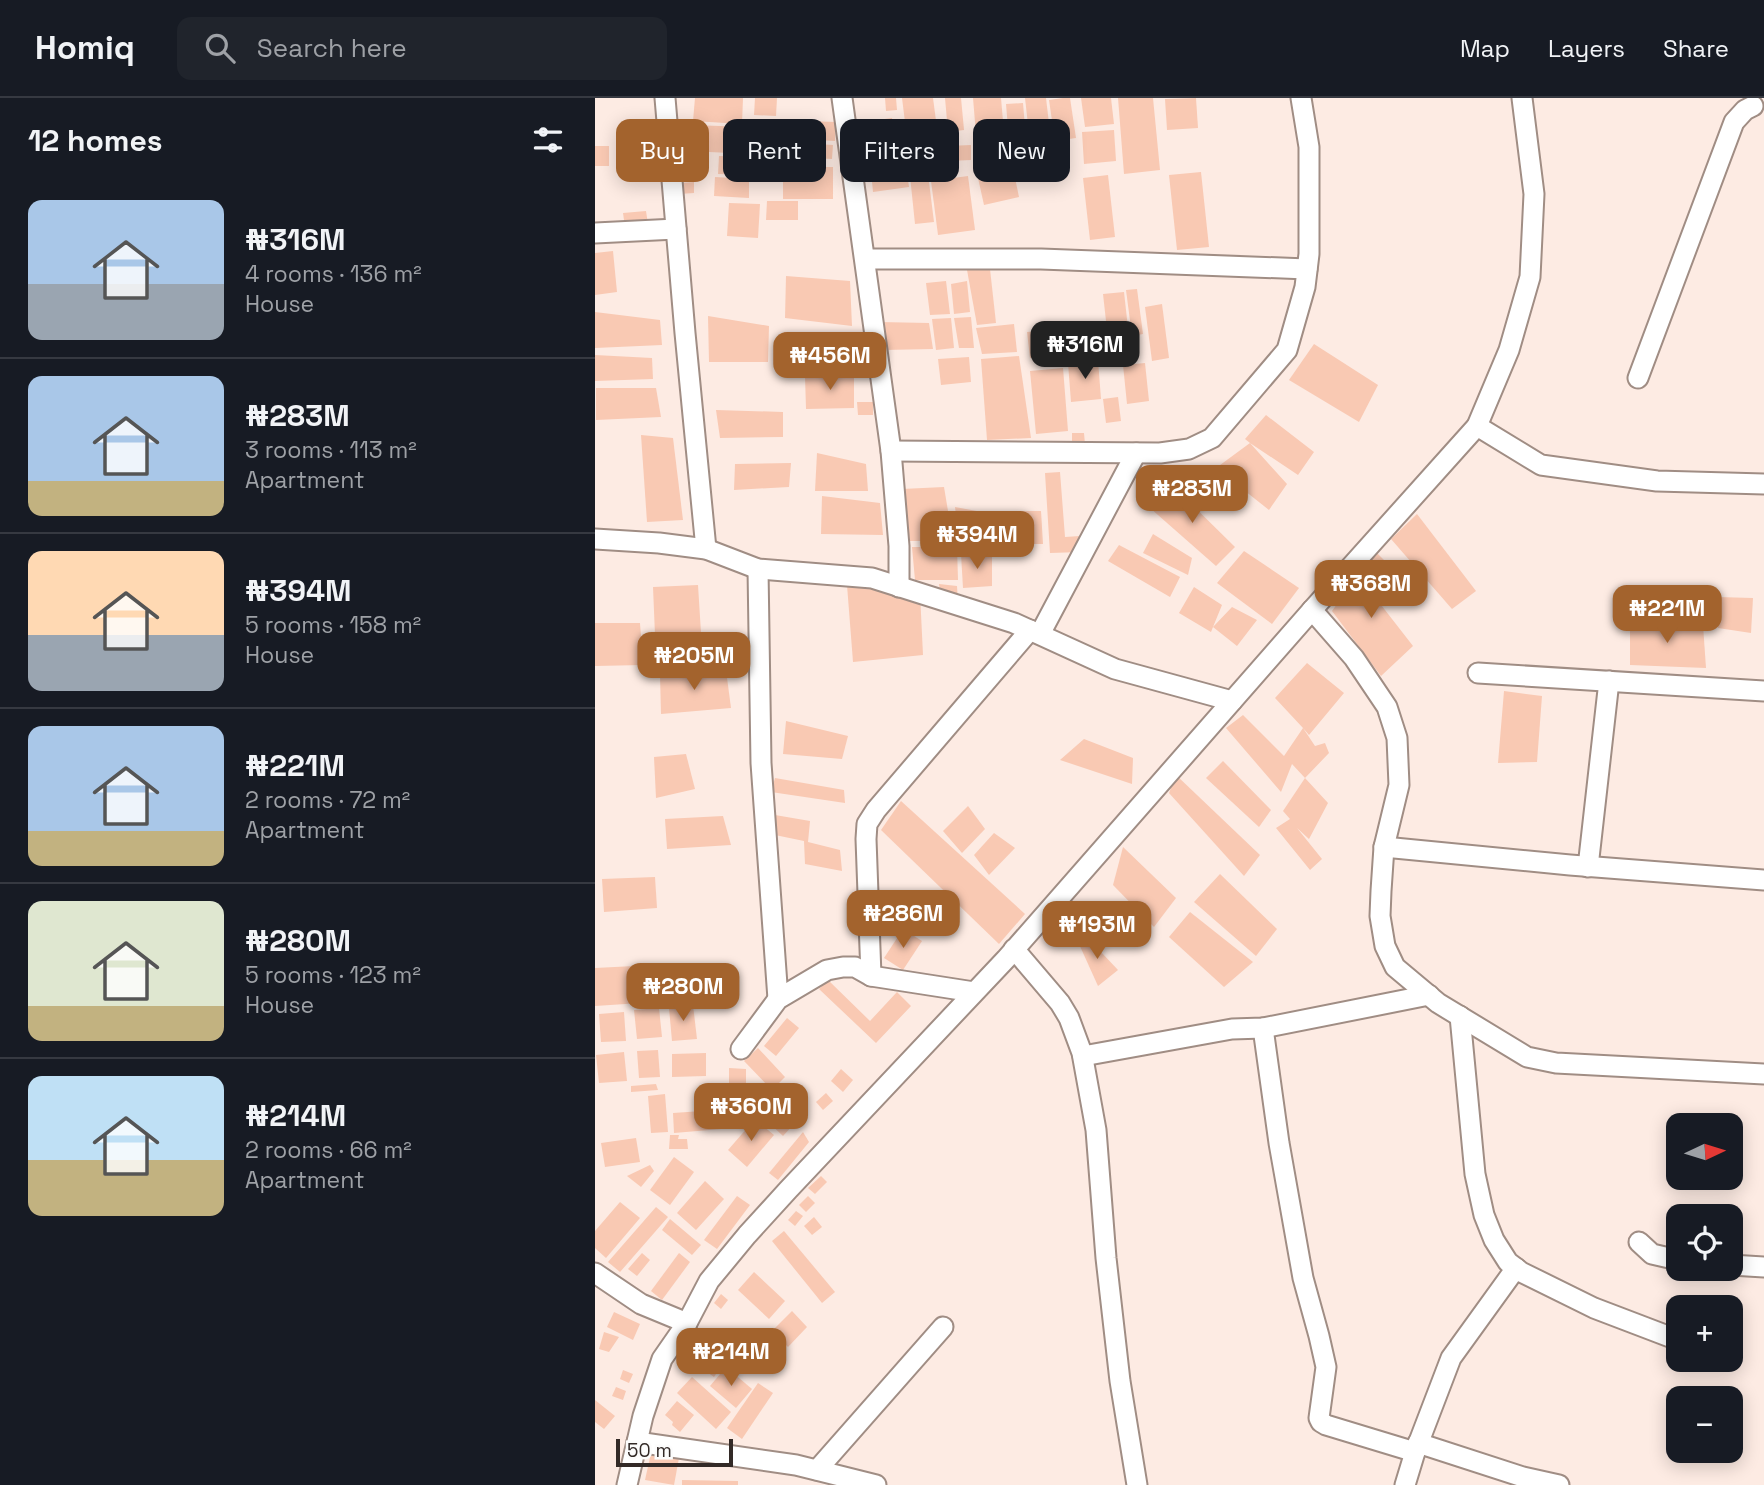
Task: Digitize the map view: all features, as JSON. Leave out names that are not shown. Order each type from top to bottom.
[{"type":"street","points":[[665,98],[706,549]]},
{"type":"street","points":[[842,98],[891,451],[899,546],[899,587]]},
{"type":"street","points":[[891,451],[1160,453],[1189,449],[1212,438],[1287,350],[1305,287],[1309,254],[1309,147],[1301,98]]},
{"type":"street","points":[[628,1485],[642,1416],[662,1359],[687,1323],[709,1282],[747,1235],[1014,949],[1477,426],[1509,350],[1530,278],[1534,194],[1522,98]]},
{"type":"street","points":[[1638,378],[1734,122],[1754,104]]},
{"type":"street","points":[[595,233],[677,229]]},
{"type":"street","points":[[865,259],[1041,259],[1307,269]]},
{"type":"street","points":[[1477,426],[1541,465],[1657,481],[1764,484]]},
{"type":"street","points":[[871,976],[867,824],[876,810],[1035,632],[1136,453]]},
{"type":"street","points":[[595,539],[706,549],[758,569],[872,578],[1014,623],[1115,668],[1232,701]]},
{"type":"street","points":[[758,569],[761,763],[778,999]]},
{"type":"street","points":[[1312,610],[1354,658],[1387,708],[1397,738],[1399,785],[1384,847],[1380,916],[1385,946],[1395,967],[1429,995],[1527,1057],[1556,1063],[1764,1074]]},
{"type":"street","points":[[1478,673],[1764,691]]},
{"type":"street","points":[[1588,867],[1609,681]]},
{"type":"street","points":[[1384,847],[1588,867],[1764,880]]},
{"type":"street","points":[[1014,949],[1060,1003],[1069,1018],[1083,1056],[1096,1130],[1106,1258],[1120,1381],[1137,1485]]},
{"type":"street","points":[[741,1049],[778,999],[827,970],[855,967],[871,976],[974,992]]},
{"type":"street","points":[[1083,1056],[1232,1029],[1263,1028],[1429,995]]},
{"type":"street","points":[[1461,1016],[1475,1174],[1484,1215],[1494,1240],[1508,1262],[1594,1308],[1666,1335]]},
{"type":"street","points":[[1263,1028],[1279,1143],[1303,1278],[1326,1367],[1319,1418],[1321,1422],[1559,1485]]},
{"type":"street","points":[[1639,1242],[1652,1254],[1666,1258]]},
{"type":"street","points":[[1743,1266],[1764,1267]]},
{"type":"street","points":[[1405,1485],[1451,1358],[1516,1268]]},
{"type":"street","points":[[595,1273],[641,1304],[687,1323]]},
{"type":"street","points":[[817,1470],[943,1327]]},
{"type":"street","points":[[637,1441],[796,1465],[876,1485]]},
{"type":"building","points":[[695,98],[743,98],[742,119],[723,119],[723,123],[693,119]]},
{"type":"building","points":[[755,98],[777,98],[776,116],[754,115]]},
{"type":"building","points":[[885,98],[896,98],[897,110],[886,111]]},
{"type":"building","points":[[902,98],[933,98],[936,119],[905,119]]},
{"type":"building","points":[[945,98],[961,98],[964,130],[959,131],[959,119],[947,119]]},
{"type":"building","points":[[973,98],[1001,98],[1003,119],[975,119]]},
{"type":"building","points":[[1025,98],[1046,98],[1048,119],[1027,119]]},
{"type":"building","points":[[1070,98],[1076,138],[1070,139],[1070,119],[1052,119],[1049,100]]},
{"type":"building","points":[[1081,98],[1111,98],[1114,124],[1085,127]]},
{"type":"building","points":[[1118,98],[1153,98],[1160,170],[1124,174]]},
{"type":"building","points":[[1196,98],[1198,128],[1167,130],[1165,99]]},
{"type":"building","points":[[1023,103],[1024,119],[1007,119],[1006,104]]},
{"type":"building","points":[[826,122],[836,122],[835,141],[826,141]]},
{"type":"building","points":[[709,126],[723,126],[723,153],[709,152]]},
{"type":"building","points":[[1114,130],[1116,161],[1084,164],[1082,132]]},
{"type":"building","points":[[826,145],[833,145],[832,159],[826,159]]},
{"type":"building","points":[[971,145],[971,160],[959,161],[959,146]]},
{"type":"building","points":[[595,146],[609,146],[609,166],[595,166]]},
{"type":"building","points":[[719,156],[723,156],[723,174],[718,174]]},
{"type":"building","points":[[826,167],[833,167],[833,199],[783,199],[783,182],[826,182]]},
{"type":"building","points":[[1201,172],[1209,247],[1177,250],[1169,175]]},
{"type":"building","points":[[1108,175],[1115,237],[1090,240],[1083,178]]},
{"type":"building","points":[[968,176],[975,230],[938,235],[931,182],[959,182],[959,177]]},
{"type":"building","points":[[715,177],[723,177],[723,182],[749,182],[749,198],[714,196]]},
{"type":"building","points":[[694,182],[694,193],[680,194],[680,183]]},
{"type":"building","points":[[872,182],[908,182],[909,187],[873,192]]},
{"type":"building","points":[[911,182],[929,182],[934,222],[915,224]]},
{"type":"building","points":[[979,182],[1016,182],[1019,197],[984,205]]},
{"type":"building","points":[[767,201],[798,201],[798,220],[766,220]]},
{"type":"building","points":[[729,203],[760,204],[758,238],[727,236]]},
{"type":"building","points":[[646,211],[648,224],[625,227],[623,213]]},
{"type":"building","points":[[613,251],[617,292],[595,295],[595,253]]},
{"type":"building","points":[[990,269],[996,323],[977,325],[967,270]]},
{"type":"building","points":[[786,276],[850,281],[852,326],[785,318]]},
{"type":"building","points":[[946,281],[950,314],[930,315],[926,283]]},
{"type":"building","points":[[967,281],[970,312],[954,314],[951,284]]},
{"type":"building","points":[[1137,289],[1143,334],[1132,336],[1126,290]]},
{"type":"building","points":[[1124,292],[1131,355],[1110,357],[1103,294]]},
{"type":"building","points":[[1162,304],[1169,358],[1152,361],[1145,307]]},
{"type":"building","points":[[595,312],[660,320],[662,345],[595,348]]},
{"type":"building","points":[[708,316],[769,326],[768,362],[709,362]]},
{"type":"building","points":[[971,317],[974,348],[959,348],[954,318]]},
{"type":"building","points":[[951,318],[954,348],[936,350],[932,319]]},
{"type":"building","points":[[879,322],[929,323],[933,349],[884,350]]},
{"type":"building","points":[[1014,324],[1017,352],[982,354],[976,328]]},
{"type":"building","points":[[1062,329],[1065,354],[1030,358],[1027,332]]},
{"type":"building","points":[[784,332],[816,333],[816,345],[825,345],[825,336],[849,337],[848,367],[782,365]]},
{"type":"building","points":[[1314,344],[1378,385],[1359,422],[1289,380]]},
{"type":"building","points":[[595,355],[652,358],[653,379],[595,381]]},
{"type":"building","points":[[865,355],[866,371],[856,372],[855,356]]},
{"type":"building","points":[[1019,356],[1031,438],[987,440],[981,359]]},
{"type":"building","points":[[969,357],[971,382],[941,385],[938,359]]},
{"type":"building","points":[[1098,360],[1101,399],[1071,402],[1068,363]]},
{"type":"building","points":[[1145,363],[1149,401],[1127,404],[1123,365]]},
{"type":"building","points":[[1063,368],[1068,431],[1036,434],[1030,371]]},
{"type":"building","points":[[854,375],[854,408],[806,409],[805,376]]},
{"type":"building","points":[[596,388],[656,388],[661,417],[596,420]]},
{"type":"building","points":[[1118,397],[1121,421],[1106,423],[1103,399]]},
{"type":"building","points":[[857,402],[873,402],[873,415],[858,415]]},
{"type":"building","points":[[716,410],[783,412],[783,437],[720,438]]},
{"type":"building","points":[[1266,415],[1314,452],[1298,475],[1245,439]]},
{"type":"building","points":[[1072,433],[1084,433],[1085,444],[1072,445]]},
{"type":"building","points":[[641,435],[673,438],[683,520],[647,522]]},
{"type":"building","points":[[1250,443],[1287,484],[1269,510],[1216,468]]},
{"type":"building","points":[[817,453],[866,464],[868,491],[815,491]]},
{"type":"building","points":[[791,463],[789,487],[734,490],[735,464]]},
{"type":"building","points":[[1060,472],[1065,537],[1080,536],[1081,552],[1050,553],[1045,473]]},
{"type":"building","points":[[1171,484],[1235,547],[1216,566],[1150,508]]},
{"type":"building","points":[[944,487],[953,541],[910,541],[902,489]]},
{"type":"building","points":[[822,496],[880,503],[883,535],[821,534]]},
{"type":"building","points":[[955,507],[993,514],[998,542],[960,544]]},
{"type":"building","points":[[999,511],[1041,511],[1043,544],[1005,544]]},
{"type":"building","points":[[1417,514],[1476,591],[1452,609],[1391,539]]},
{"type":"building","points":[[1153,534],[1192,558],[1188,575],[1143,553]]},
{"type":"building","points":[[1119,545],[1180,577],[1170,597],[1108,561]]},
{"type":"building","points":[[912,547],[957,547],[958,580],[915,580]]},
{"type":"building","points":[[1244,551],[1299,588],[1272,624],[1217,583]]},
{"type":"building","points":[[1375,551],[1386,562],[1371,592],[1413,646],[1381,676],[1332,611]]},
{"type":"building","points":[[961,554],[992,557],[992,586],[963,588]]},
{"type":"building","points":[[939,584],[957,586],[958,602],[941,597]]},
{"type":"building","points":[[698,585],[701,633],[655,635],[653,587]]},
{"type":"building","points":[[847,585],[920,593],[923,655],[853,662]]},
{"type":"building","points":[[1194,587],[1222,605],[1211,632],[1179,613]]},
{"type":"building","points":[[1718,597],[1753,598],[1751,633],[1718,628]]},
{"type":"building","points":[[1232,607],[1257,620],[1237,646],[1213,627]]},
{"type":"building","points":[[1630,622],[1703,625],[1706,668],[1630,665]]},
{"type":"building","points":[[595,623],[640,623],[643,665],[595,666]]},
{"type":"building","points":[[1307,663],[1344,693],[1309,735],[1275,698]]},
{"type":"building","points":[[726,670],[731,708],[661,714],[660,675]]},
{"type":"building","points":[[1504,691],[1542,696],[1537,762],[1498,763]]},
{"type":"building","points":[[1243,715],[1284,756],[1303,728],[1315,746],[1325,743],[1329,753],[1305,778],[1292,764],[1281,792],[1226,728]]},
{"type":"building","points":[[786,721],[848,736],[842,759],[783,754]]},
{"type":"building","points":[[1084,739],[1133,758],[1132,784],[1060,760]]},
{"type":"building","points":[[686,754],[695,789],[656,798],[654,757]]},
{"type":"building","points":[[1223,761],[1271,810],[1259,827],[1206,778]]},
{"type":"building","points":[[1176,775],[1260,855],[1244,876],[1169,793]]},
{"type":"building","points":[[775,778],[844,790],[845,803],[771,792]]},
{"type":"building","points":[[1305,778],[1328,803],[1309,839],[1297,828],[1322,859],[1310,870],[1276,828],[1290,819],[1283,811]]},
{"type":"building","points":[[901,801],[1025,914],[999,944],[881,830]]},
{"type":"building","points":[[968,806],[985,829],[962,853],[943,831]]},
{"type":"building","points":[[775,815],[810,821],[808,842],[840,850],[842,871],[805,864],[804,841],[775,835]]},
{"type":"building","points":[[723,816],[731,845],[667,849],[665,819]]},
{"type":"building","points":[[994,833],[1015,848],[989,875],[974,855]]},
{"type":"building","points":[[1123,847],[1176,898],[1154,927],[1113,885]]},
{"type":"building","points":[[1220,874],[1277,929],[1256,956],[1194,902]]},
{"type":"building","points":[[655,877],[657,908],[604,912],[602,879]]},
{"type":"building","points":[[1190,912],[1253,962],[1224,987],[1169,937]]},
{"type":"building","points":[[903,929],[922,941],[903,970],[884,958]]},
{"type":"building","points":[[1084,934],[1118,970],[1098,986],[1079,944]]},
{"type":"building","points":[[654,965],[656,1002],[595,1006],[595,968]]},
{"type":"building","points":[[828,980],[870,1021],[897,992],[911,1006],[876,1043],[819,989]]},
{"type":"building","points":[[693,1005],[697,1039],[672,1041],[669,1008]]},
{"type":"building","points":[[659,1008],[662,1037],[637,1039],[634,1010]]},
{"type":"building","points":[[624,1012],[626,1041],[601,1042],[599,1014]]},
{"type":"building","points":[[787,1018],[799,1028],[776,1056],[764,1046]]},
{"type":"building","points":[[758,1048],[785,1077],[772,1090],[744,1061]]},
{"type":"building","points":[[658,1050],[660,1077],[639,1078],[637,1051]]},
{"type":"building","points":[[624,1052],[627,1081],[599,1083],[596,1055]]},
{"type":"building","points":[[706,1053],[706,1076],[672,1077],[672,1054]]},
{"type":"building","points":[[729,1068],[746,1069],[746,1087],[729,1087]]},
{"type":"building","points":[[841,1069],[853,1080],[843,1092],[831,1081]]},
{"type":"building","points":[[656,1084],[658,1090],[631,1092],[631,1086]]},
{"type":"building","points":[[701,1085],[719,1085],[719,1107],[701,1107]]},
{"type":"building","points":[[826,1093],[833,1101],[823,1110],[816,1102]]},
{"type":"building","points":[[665,1094],[668,1132],[651,1133],[648,1096]]},
{"type":"building","points":[[763,1095],[794,1124],[783,1136],[752,1107]]},
{"type":"building","points":[[731,1109],[733,1128],[674,1133],[673,1113]]},
{"type":"building","points":[[755,1119],[774,1135],[747,1167],[728,1150]]},
{"type":"building","points":[[803,1132],[809,1142],[778,1180],[769,1173]]},
{"type":"building","points":[[670,1135],[687,1139],[688,1149],[669,1149]]},
{"type":"building","points":[[636,1138],[640,1162],[605,1167],[601,1143]]},
{"type":"building","points":[[674,1157],[694,1172],[670,1205],[650,1190]]},
{"type":"building","points":[[650,1165],[654,1171],[641,1187],[627,1176]]},
{"type":"building","points":[[821,1176],[827,1182],[815,1194],[808,1188]]},
{"type":"building","points":[[705,1181],[724,1199],[696,1230],[677,1213]]},
{"type":"building","points":[[737,1196],[750,1205],[717,1249],[704,1240]]},
{"type":"building","points":[[808,1196],[815,1203],[806,1212],[799,1205]]},
{"type":"building","points":[[620,1202],[640,1218],[606,1258],[595,1248],[595,1231]]},
{"type":"building","points":[[656,1207],[668,1217],[620,1272],[608,1262]]},
{"type":"building","points":[[796,1211],[803,1216],[795,1226],[788,1220]]},
{"type":"building","points":[[814,1217],[822,1227],[812,1235],[804,1226]]},
{"type":"building","points":[[670,1219],[701,1245],[692,1255],[662,1230]]},
{"type":"building","points":[[784,1231],[835,1292],[822,1303],[772,1241]]},
{"type":"building","points":[[642,1253],[650,1260],[637,1276],[628,1269]]},
{"type":"building","points":[[679,1253],[690,1262],[662,1300],[651,1291]]},
{"type":"building","points":[[754,1272],[785,1301],[769,1319],[738,1290]]},
{"type":"building","points":[[721,1294],[728,1300],[721,1309],[714,1303]]},
{"type":"building","points":[[792,1311],[807,1327],[788,1347],[772,1331]]},
{"type":"building","points":[[614,1312],[640,1324],[633,1340],[607,1327]]},
{"type":"building","points":[[695,1328],[711,1338],[694,1366],[678,1355]]},
{"type":"building","points":[[763,1331],[781,1346],[759,1373],[741,1359]]},
{"type":"building","points":[[604,1332],[619,1337],[609,1352],[599,1349]]},
{"type":"building","points":[[715,1347],[728,1357],[714,1377],[700,1367]]},
{"type":"building","points":[[726,1367],[752,1389],[736,1408],[710,1386]]},
{"type":"building","points":[[623,1370],[633,1374],[629,1383],[620,1379]]},
{"type":"building","points":[[692,1377],[731,1412],[716,1429],[677,1393]]},
{"type":"building","points":[[758,1383],[773,1393],[742,1439],[727,1428]]},
{"type":"building","points":[[616,1387],[626,1391],[623,1400],[612,1396]]},
{"type":"building","points":[[595,1400],[615,1416],[604,1429],[595,1422]]},
{"type":"building","points":[[677,1401],[694,1415],[680,1432],[665,1415]]},
{"type":"building","points":[[651,1453],[679,1458],[674,1485],[645,1480]]},
{"type":"building","points":[[682,1480],[738,1481],[738,1485],[682,1485]]}]
